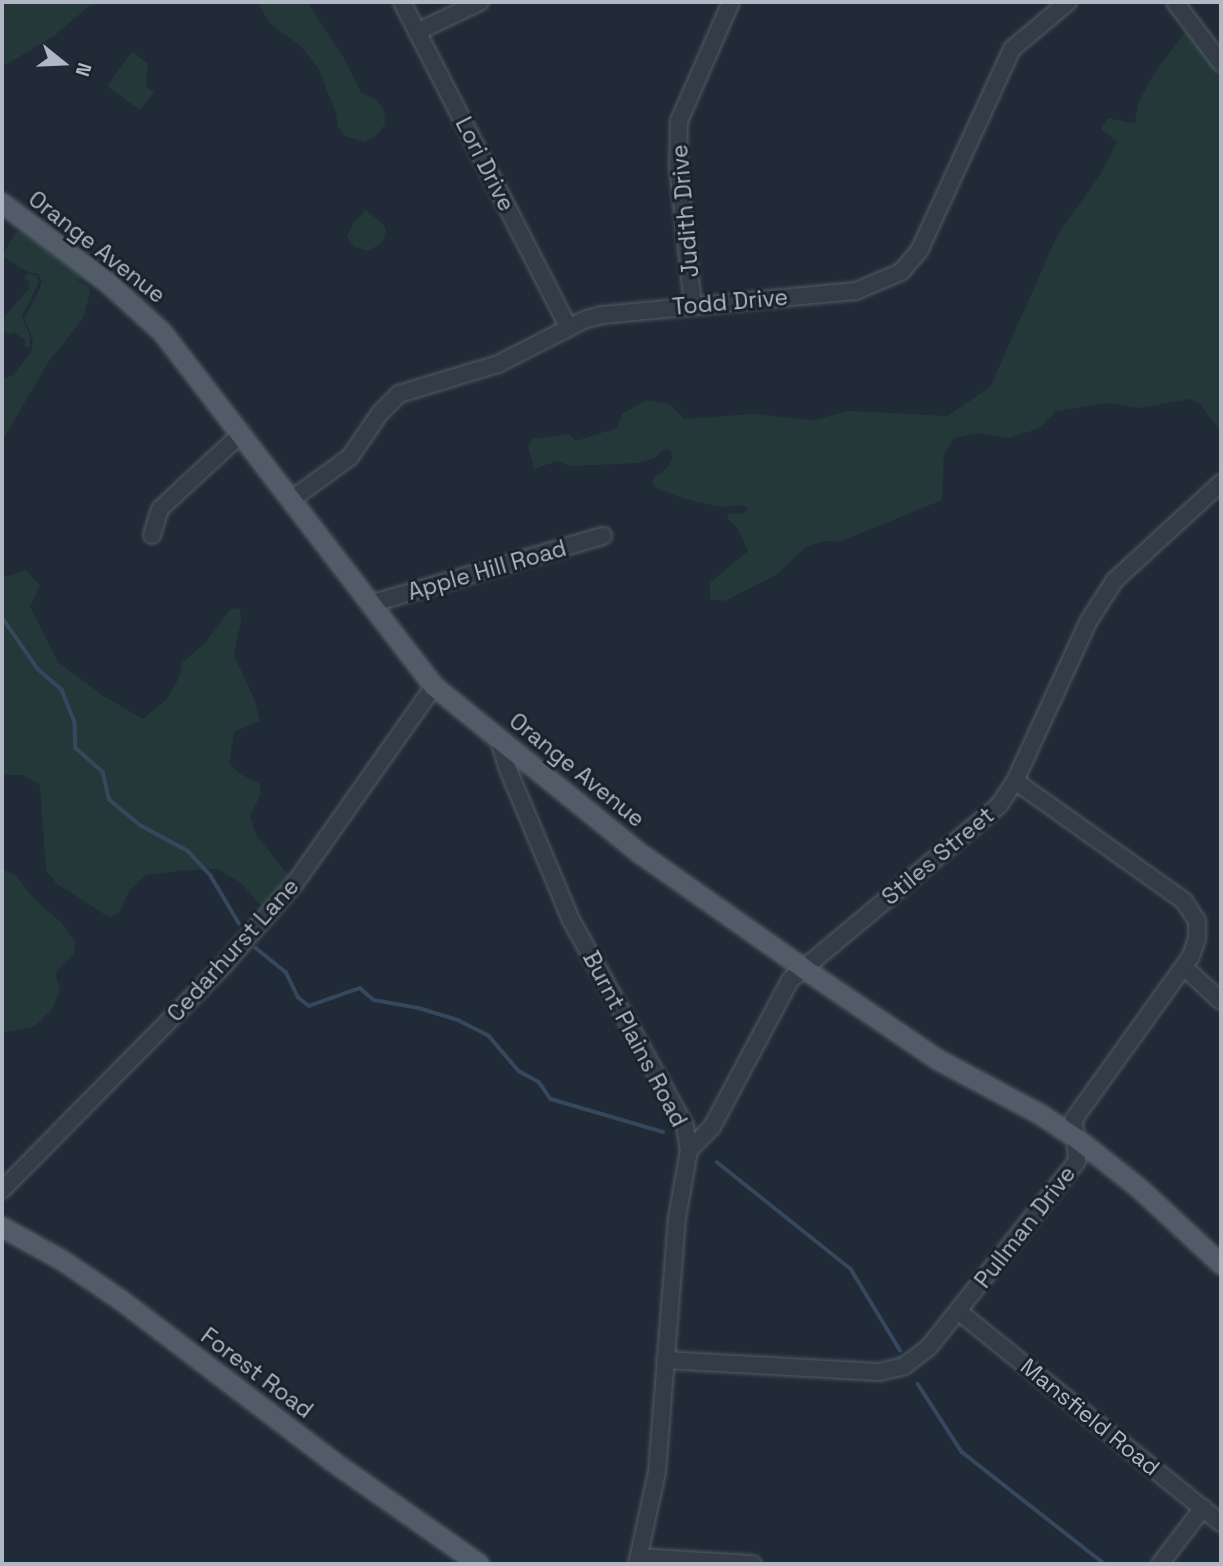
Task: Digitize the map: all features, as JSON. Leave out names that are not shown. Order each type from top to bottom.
[{"type":"main road","name":"Orange Avenue","points":[[2,204],[149,318],[242,433],[434,686],[641,854],[937,1059],[1040,1114],[1076,1138],[1139,1188],[1221,1264]]},
{"type":"main road","name":"Forest Road","points":[[2,1227],[62,1260],[121,1300],[332,1461],[479,1564]]},
{"type":"street","name":"Lori Drive","points":[[402,2],[568,327]]},
{"type":"street","points":[[417,32],[480,2]]},
{"type":"street","name":"Judith Drive","points":[[694,306],[678,165],[679,121],[731,2]]},
{"type":"street","name":"Todd Drive","points":[[292,499],[350,457],[380,413],[399,394],[498,364],[568,327],[602,315],[856,291],[885,281],[908,267],[920,249],[1006,59],[1018,41],[1068,2]]},
{"type":"street","points":[[1175,2],[1221,63]]},
{"type":"street","points":[[152,535],[160,509],[242,433]]},
{"type":"street","name":"Stiles Street","points":[[689,1150],[712,1127],[790,980],[984,820],[1015,781],[1088,622],[1115,580],[1221,483]]},
{"type":"street","name":"Apple Hill Road","points":[[370,604],[603,536]]},
{"type":"street","name":"Cedarhurst Lane","points":[[2,1190],[224,965],[277,904],[434,686]]},
{"type":"street","name":"Burnt Plains Road","points":[[498,737],[507,767],[571,920],[682,1117],[689,1150],[677,1218],[657,1472],[638,1561]]},
{"type":"street","name":"Pullman Drive","points":[[665,1360],[878,1372],[894,1370],[921,1355],[1077,1161],[1074,1119],[1184,967],[1195,948],[1198,930],[1189,906],[1015,781]]},
{"type":"street","points":[[1184,967],[1221,1001]]},
{"type":"street","name":"Mansfield Road","points":[[958,1311],[1221,1522]]},
{"type":"street","points":[[1160,1564],[1203,1508]]},
{"type":"street","points":[[638,1561],[753,1564]]},
{"type":"green space","points":[[2,2],[107,2],[89,6],[54,36],[2,67]]},
{"type":"green space","points":[[257,2],[307,2],[343,57],[361,92],[375,99],[384,109],[385,124],[376,136],[364,142],[345,136],[338,126],[336,113],[319,70],[302,47],[270,23]]},
{"type":"green space","points":[[1186,31],[1221,76],[1221,431],[1200,404],[1189,399],[1139,408],[1108,403],[1056,411],[1038,429],[1008,438],[978,433],[954,438],[944,454],[942,500],[839,542],[825,541],[807,546],[776,575],[725,601],[710,599],[710,583],[748,551],[737,527],[727,519],[729,514],[745,513],[748,508],[741,505],[723,507],[685,499],[656,488],[652,483],[654,478],[668,467],[673,455],[670,450],[662,450],[655,458],[639,463],[570,466],[557,461],[534,469],[528,445],[532,439],[569,434],[576,441],[617,428],[622,414],[647,400],[669,404],[684,419],[753,414],[813,420],[850,411],[948,416],[990,387],[1058,234],[1100,175],[1117,142],[1101,129],[1108,118],[1135,124],[1138,103],[1154,74]]},
{"type":"green space","points":[[132,52],[148,64],[146,86],[154,92],[140,110],[107,86]]},
{"type":"green space","points":[[366,210],[384,225],[386,231],[383,241],[369,251],[355,247],[347,237],[353,223]]},
{"type":"green space","points":[[21,231],[81,276],[78,281],[89,287],[90,293],[82,320],[49,361],[2,441],[2,379],[13,375],[31,353],[33,340],[24,317],[38,294],[42,281],[38,274],[28,272],[2,256],[15,233]]},
{"type":"green space","points":[[27,274],[36,275],[39,282],[22,316],[30,336],[29,349],[24,345],[26,341],[14,332],[10,335],[2,329],[2,319],[29,289],[29,281],[24,278]]},
{"type":"green space","points":[[26,570],[40,586],[30,606],[58,662],[102,695],[143,719],[166,700],[179,678],[182,663],[204,644],[232,608],[240,609],[241,620],[234,655],[254,699],[260,721],[234,732],[229,763],[240,774],[260,784],[260,795],[250,817],[256,835],[289,876],[262,907],[241,883],[218,869],[185,870],[146,875],[129,891],[120,911],[110,918],[56,883],[46,870],[40,785],[24,775],[2,775],[2,578]]},
{"type":"green space","points":[[2,869],[15,875],[35,900],[62,923],[75,942],[74,954],[55,973],[60,989],[53,1008],[34,1027],[2,1033]]},
{"type":"waterway","points":[[2,617],[38,669],[62,690],[75,723],[76,748],[103,772],[109,799],[140,825],[188,851],[211,876],[239,923]]},
{"type":"waterway","points":[[256,948],[286,972],[298,997],[309,1006],[360,988],[374,1000],[419,1008],[458,1020],[489,1036],[519,1071],[539,1082],[551,1099],[663,1132]]},
{"type":"waterway","points":[[717,1162],[851,1269],[900,1350]]},
{"type":"waterway","points":[[918,1384],[962,1452],[1105,1564]]}]
